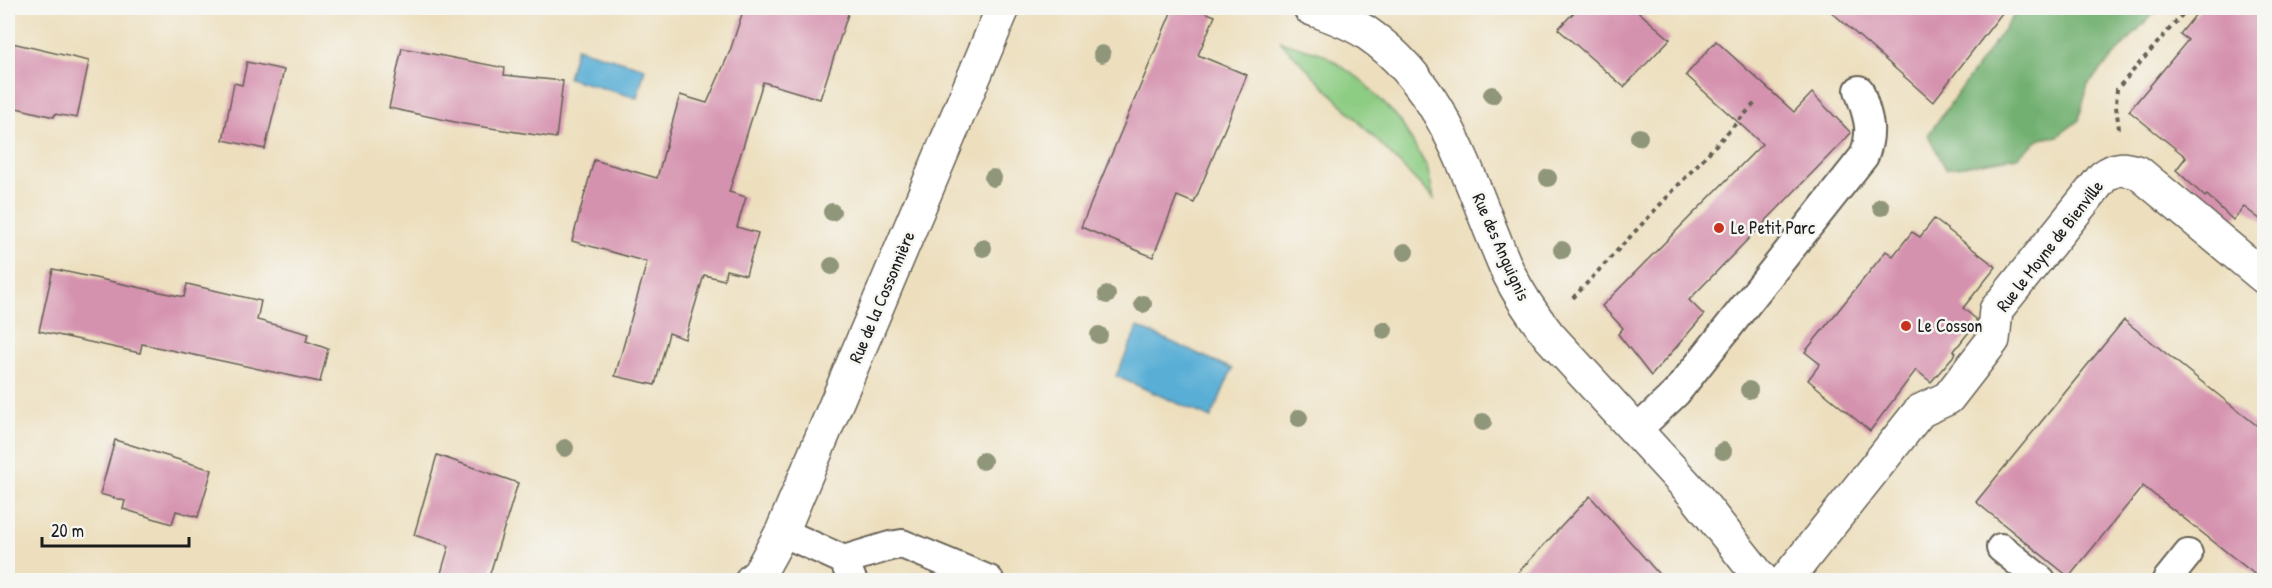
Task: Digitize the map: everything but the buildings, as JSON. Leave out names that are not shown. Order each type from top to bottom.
[{"type":"street","name":"Rue de la Cossonnière","points":[[752,580],[759,574],[782,532],[1003,8]]},
{"type":"street","name":"Rue des Anguignis","points":[[1310,8],[1367,33],[1397,57],[1433,100],[1465,162],[1509,273],[1531,313],[1550,337],[1694,494],[1762,580]]},
{"type":"street","name":"Rue le Moyne de Bienville","points":[[1786,580],[1920,411],[1948,398],[1993,340],[1996,310],[2103,177],[2112,170],[2123,168],[2139,173],[2265,277]]},
{"type":"lane","points":[[1636,431],[1676,393],[1864,156],[1869,141],[1870,126],[1859,90]]},
{"type":"lane","points":[[782,532],[848,570],[890,546],[902,544],[989,580]]},
{"type":"lane","points":[[2001,548],[2041,580]]},
{"type":"lane","points":[[2167,580],[2188,554]]},
{"type":"path","points":[[2123,168],[2116,106],[2117,89],[2188,8]]},
{"type":"path","points":[[1572,299],[1756,102]]},
{"type":"green space","points":[[2019,8],[2158,8],[2088,84],[2079,120],[2058,136],[2040,139],[2017,157],[1946,169],[1928,135]]},
{"type":"green space","points":[[1280,41],[1323,54],[1360,79],[1399,119],[1427,167],[1434,199]]},
{"type":"water","points":[[576,48],[645,68],[637,98],[568,78]]},
{"type":"water","points":[[1138,327],[1232,369],[1211,418],[1116,376]]},
{"type":"place","name":"Le Petit Parc","points":[[1719,228]]},
{"type":"place","name":"Le Cosson","points":[[1906,326]]}]
